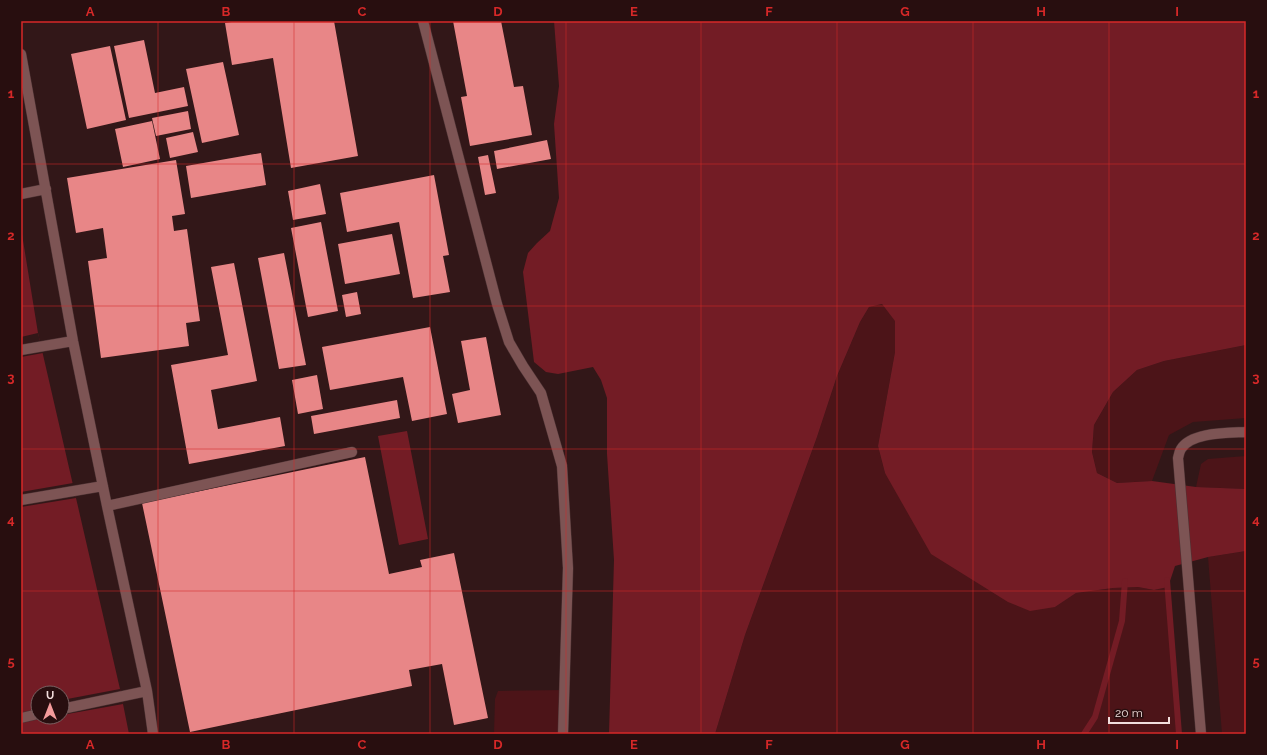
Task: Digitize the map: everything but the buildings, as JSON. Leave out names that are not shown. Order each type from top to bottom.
[{"type":"street","points":[[423,21],[497,304],[509,342],[523,366],[542,393],[562,466],[568,568],[562,734]]},
{"type":"street","points":[[21,54],[73,341],[154,734]]},
{"type":"street","points":[[21,194],[46,189]]},
{"type":"street","points":[[21,350],[73,341]]},
{"type":"street","points":[[1201,734],[1178,475],[1178,458],[1181,448],[1189,441],[1205,435],[1246,432]]},
{"type":"street","points":[[107,506],[352,452]]},
{"type":"street","points":[[21,500],[103,486]]},
{"type":"street","points":[[70,707],[146,691]]},
{"type":"shaded area","points":[[554,21],[1246,21],[1246,345],[1164,361],[1137,370],[1113,392],[1094,425],[1092,452],[1097,473],[1117,483],[1152,481],[1196,487],[1246,489],[1246,551],[1208,557],[1175,566],[1168,587],[1154,590],[1138,587],[1113,588],[1076,593],[1055,607],[1030,611],[1008,602],[931,554],[885,473],[878,446],[895,352],[895,321],[882,304],[869,307],[860,322],[837,376],[817,437],[745,635],[715,734],[609,734],[614,560],[607,454],[607,398],[601,380],[593,367],[558,374],[546,372],[534,362],[523,272],[528,253],[550,231],[559,198],[554,124],[559,86]]},
{"type":"shaded area","points":[[21,228],[38,333],[129,734],[21,734]]},
{"type":"shaded area","points":[[882,304],[895,320],[895,352],[878,446],[885,473],[1055,607],[1076,593],[1113,588],[1138,587],[1154,590],[1168,587],[1179,734],[715,734],[745,635],[817,437],[837,376],[860,322],[869,307]]},
{"type":"shaded area","points":[[1246,345],[1246,418],[1193,422],[1169,435],[1152,481],[1117,483],[1097,473],[1092,452],[1094,425],[1113,392],[1137,370],[1164,361]]},
{"type":"shaded area","points":[[407,431],[428,539],[399,545],[378,436]]},
{"type":"shaded area","points":[[1246,456],[1246,489],[1196,487],[1201,464],[1208,459]]},
{"type":"shaded area","points":[[1246,551],[1246,734],[1222,734],[1208,557]]},
{"type":"shaded area","points":[[564,690],[563,734],[494,734],[495,699],[498,691]]},
{"type":"pier","points":[[38,333],[43,353],[21,357],[21,337]]},
{"type":"pier","points":[[73,483],[76,498],[21,507],[21,492]]},
{"type":"pier","points":[[120,689],[123,704],[70,714],[70,698]]},
{"type":"waterway","points":[[1167,580],[1179,734]]},
{"type":"waterway","points":[[1084,734],[1095,717],[1122,621],[1125,581]]}]
